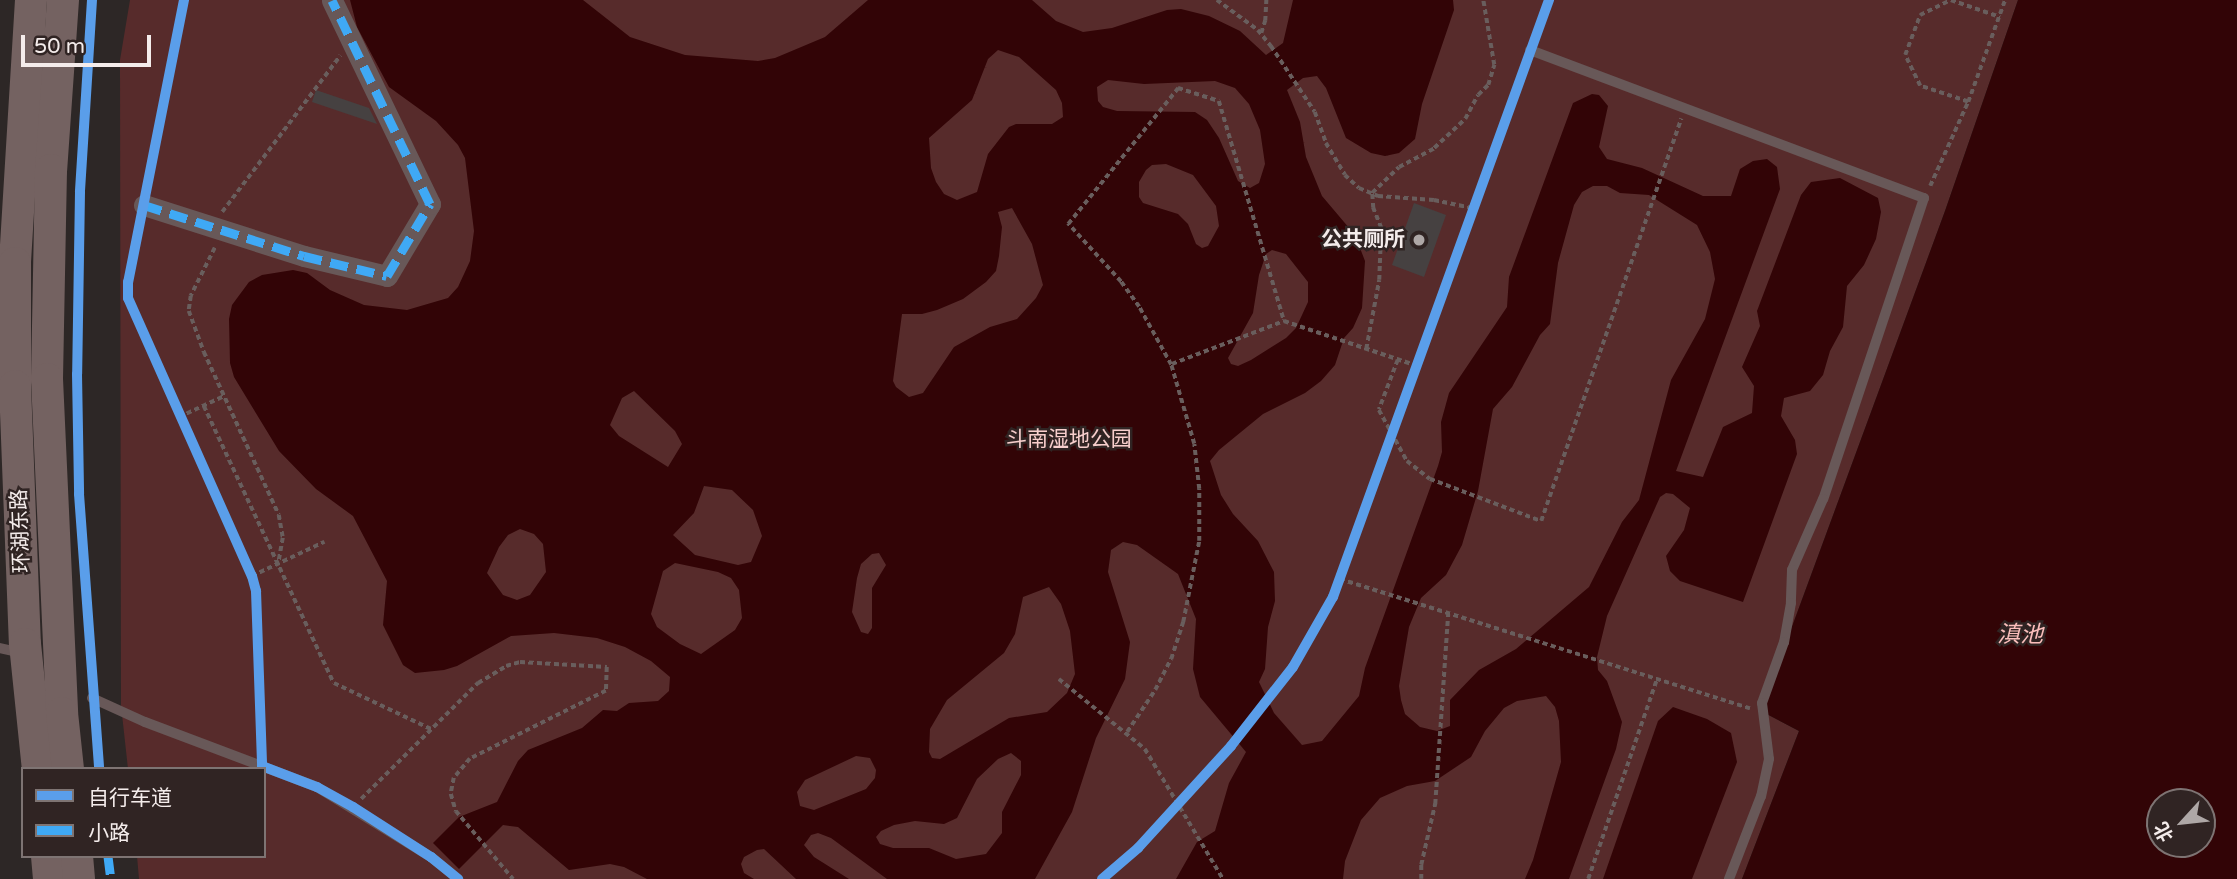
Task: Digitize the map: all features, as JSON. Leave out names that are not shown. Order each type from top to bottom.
[{"type":"main road","name":"环湖东路","points":[[31,0],[15,263],[13,651],[38,767]]},
{"type":"main road","name":"环湖东路","points":[[62,0],[51,170],[47,379],[62,713],[68,767]]},
{"type":"main road","points":[[15,263],[50,268]]},
{"type":"main road","points":[[47,858],[50,879]]},
{"type":"main road","points":[[77,858],[79,879]]},
{"type":"street","points":[[144,205],[304,256],[387,276],[430,204],[332,0]]},
{"type":"lane","points":[[1530,50],[1924,198],[1823,499],[1793,570],[1788,620],[1762,703],[1769,759],[1761,796],[1729,879]]},
{"type":"lane","points":[[92,698],[145,722],[264,767]]},
{"type":"lane","points":[[266,768],[317,787],[353,807],[432,857],[458,879]]},
{"type":"path","points":[[1217,0],[1261,33],[1283,62],[1301,88],[1345,175],[1359,188],[1372,193],[1473,208]]},
{"type":"path","points":[[1261,33],[1265,21],[1265,0]]},
{"type":"path","points":[[1366,350],[1379,280],[1381,228],[1373,208],[1372,193],[1399,167],[1434,148],[1465,119],[1478,95],[1488,85],[1494,65],[1483,0]]},
{"type":"path","points":[[1968,102],[1920,86],[1905,55],[1920,15],[1951,0],[2000,17]]},
{"type":"path","points":[[1924,198],[1968,102],[2005,0]]},
{"type":"path","points":[[278,563],[283,538],[279,514],[224,396],[189,311],[191,296],[218,229],[352,41]]},
{"type":"path","points":[[1126,732],[1156,690],[1171,659],[1192,586],[1199,541],[1199,489],[1194,444],[1171,365],[1139,307],[1093,249],[1068,224],[1178,88],[1219,101],[1284,321]]},
{"type":"path","points":[[1398,360],[1379,410],[1393,427],[1407,461],[1430,479],[1541,521],[1685,107]]},
{"type":"path","points":[[1469,220],[1478,194]]},
{"type":"path","points":[[1171,365],[1284,321],[1398,360],[1413,371],[1419,353]]},
{"type":"path","points":[[179,417],[224,396]]},
{"type":"path","points":[[174,406],[184,429]]},
{"type":"path","points":[[204,406],[334,683],[433,730]]},
{"type":"path","points":[[1387,445],[1393,427]]},
{"type":"path","points":[[252,576],[324,541]]},
{"type":"path","points":[[247,564],[256,591]]},
{"type":"path","points":[[1344,567],[1338,584],[1420,604],[1701,691],[1762,713]]},
{"type":"path","points":[[1421,879],[1421,865],[1435,804],[1448,613]]},
{"type":"path","points":[[353,807],[478,683],[506,666],[520,662],[607,667],[606,691],[470,759],[454,778],[451,794],[456,811],[513,879]]},
{"type":"path","points":[[1059,679],[1145,749],[1223,879]]},
{"type":"path","points":[[1588,879],[1657,679]]},
{"type":"path","points":[[1171,813],[1188,795]]},
{"type":"green space","name":"斗南湿地公园","points":[[130,0],[2018,0],[1945,211],[1761,711],[1799,731],[1742,879],[139,879],[137,858],[266,858],[266,767],[128,767],[121,705],[120,60]]},
{"type":"water","points":[[350,0],[583,0],[630,37],[685,55],[758,61],[775,58],[825,37],[868,0],[1032,0],[1056,21],[1083,32],[1112,28],[1167,10],[1181,9],[1209,16],[1240,31],[1266,55],[1283,43],[1293,0],[1453,0],[1454,10],[1422,104],[1415,139],[1399,153],[1385,156],[1371,153],[1346,138],[1326,88],[1317,76],[1303,78],[1287,90],[1300,122],[1306,157],[1322,196],[1355,235],[1365,261],[1362,308],[1353,328],[1344,338],[1335,365],[1321,381],[1305,393],[1263,414],[1219,450],[1210,461],[1221,495],[1233,514],[1258,541],[1274,572],[1275,601],[1268,627],[1265,669],[1259,682],[1274,713],[1302,745],[1322,741],[1359,696],[1365,668],[1438,466],[1442,452],[1441,422],[1449,393],[1507,307],[1509,277],[1573,103],[1592,94],[1599,95],[1608,106],[1599,147],[1607,159],[1642,168],[1703,196],[1731,196],[1740,169],[1753,161],[1767,159],[1777,167],[1780,189],[1676,471],[1703,477],[1723,427],[1752,413],[1754,386],[1742,367],[1760,326],[1757,311],[1801,195],[1811,182],[1840,178],[1878,198],[1881,212],[1876,239],[1864,265],[1847,286],[1843,327],[1830,351],[1823,375],[1810,391],[1784,398],[1781,416],[1795,440],[1797,454],[1743,602],[1680,581],[1670,571],[1666,556],[1684,530],[1690,508],[1673,494],[1666,493],[1660,497],[1607,616],[1597,657],[1598,670],[1607,681],[1622,722],[1616,749],[1569,879],[1525,879],[1561,762],[1559,721],[1555,707],[1546,696],[1517,701],[1504,708],[1485,731],[1471,757],[1435,781],[1407,786],[1380,798],[1361,820],[1345,861],[1343,879],[1176,879],[1197,842],[1215,831],[1229,783],[1246,752],[1200,697],[1193,669],[1196,619],[1178,574],[1137,545],[1123,542],[1111,550],[1108,572],[1130,642],[1125,679],[1096,738],[1072,812],[1035,879],[887,879],[831,838],[818,833],[811,835],[804,845],[814,857],[849,879],[796,879],[764,849],[744,857],[741,864],[744,873],[754,879],[647,879],[624,867],[610,864],[569,870],[518,827],[503,825],[459,869],[433,843],[459,817],[497,802],[518,761],[528,750],[582,728],[603,710],[617,711],[629,703],[658,701],[669,691],[670,677],[651,661],[625,647],[597,638],[554,633],[511,636],[457,666],[444,670],[415,673],[403,665],[383,625],[387,581],[353,516],[316,489],[279,451],[234,377],[230,363],[229,319],[232,305],[249,282],[262,275],[293,270],[307,273],[330,290],[364,305],[407,310],[448,298],[458,287],[470,261],[474,231],[465,158],[458,145],[436,121],[389,87],[357,27]],"holes":[[[998,50],[1019,57],[1056,90],[1062,103],[1063,117],[1052,124],[1016,124],[1009,127],[988,154],[977,192],[957,200],[944,194],[936,182],[931,168],[929,138],[972,100],[988,59]],[[1108,80],[1144,84],[1215,81],[1235,88],[1249,104],[1260,130],[1265,164],[1259,183],[1250,188],[1238,181],[1219,138],[1207,120],[1195,112],[1117,111],[1103,107],[1098,101],[1097,87]],[[1166,164],[1193,175],[1216,206],[1219,226],[1208,246],[1202,248],[1196,244],[1188,224],[1178,214],[1143,203],[1139,197],[1139,182],[1152,165]],[[1593,186],[1607,186],[1620,193],[1649,195],[1697,225],[1710,252],[1715,279],[1705,319],[1671,380],[1639,500],[1622,522],[1589,587],[1516,649],[1479,670],[1450,700],[1450,726],[1437,731],[1420,727],[1405,714],[1399,686],[1409,627],[1421,598],[1446,575],[1462,545],[1478,491],[1493,409],[1512,387],[1540,335],[1550,324],[1558,263],[1574,205],[1582,192]],[[1012,208],[1032,244],[1043,285],[1036,298],[1017,319],[990,327],[954,347],[923,393],[909,397],[896,387],[893,381],[902,314],[922,314],[963,299],[996,271],[1002,227],[998,212]],[[1272,250],[1286,254],[1308,282],[1308,302],[1296,328],[1286,338],[1251,360],[1238,366],[1231,364],[1228,358],[1253,313],[1259,275],[1266,254]],[[634,391],[675,431],[682,444],[668,467],[619,436],[610,425],[622,398]],[[704,486],[732,490],[753,510],[762,536],[751,562],[738,565],[695,555],[673,535],[694,513]],[[520,529],[534,534],[543,544],[546,572],[530,595],[517,600],[503,595],[487,573],[508,535]],[[879,553],[886,565],[872,588],[872,628],[868,634],[861,632],[852,612],[861,564],[872,554]],[[675,563],[718,572],[731,578],[739,590],[742,618],[735,630],[701,654],[680,644],[657,627],[651,614],[663,571]],[[1049,587],[1061,604],[1070,631],[1075,674],[1067,693],[1047,712],[1009,718],[940,759],[932,758],[929,752],[930,729],[947,700],[1004,653],[1015,634],[1023,597]],[[1011,753],[1021,761],[1021,775],[1002,812],[1002,833],[986,854],[956,859],[929,848],[893,848],[880,844],[876,837],[881,831],[894,825],[915,821],[944,824],[957,818],[977,779],[998,759]],[[856,756],[870,758],[876,770],[875,778],[866,789],[814,810],[800,806],[797,792],[805,780]]]},
{"type":"water","name":"滇池","points":[[2018,0],[2237,0],[2237,879],[1742,879],[1799,731],[1761,711],[1945,211]]},
{"type":"water","points":[[1673,707],[1707,719],[1731,733],[1737,762],[1692,879],[1603,879],[1658,721]]},
{"type":"building","points":[[316,90],[369,108],[377,124],[312,102]]},
{"type":"building","name":"公共厕所","points":[[1414,203],[1446,215],[1424,277],[1392,265]]},
{"type":"marked path","points":[[144,205],[304,256],[387,276],[430,204],[332,0]]},
{"type":"marked path","points":[[108,858],[111,879]]},
{"type":"cycle path","points":[[92,0],[80,192],[77,374],[79,494],[99,767]]},
{"type":"cycle path","points":[[184,0],[128,282],[128,298],[252,576],[256,591],[262,766],[265,767]]},
{"type":"cycle path","points":[[1102,879],[1138,848],[1231,746],[1293,667],[1333,597],[1549,0]]},
{"type":"cycle path","points":[[266,768],[317,787],[353,807],[431,857],[458,879]]},
{"type":"place","name":"公共厕所","points":[[1419,240]]}]
